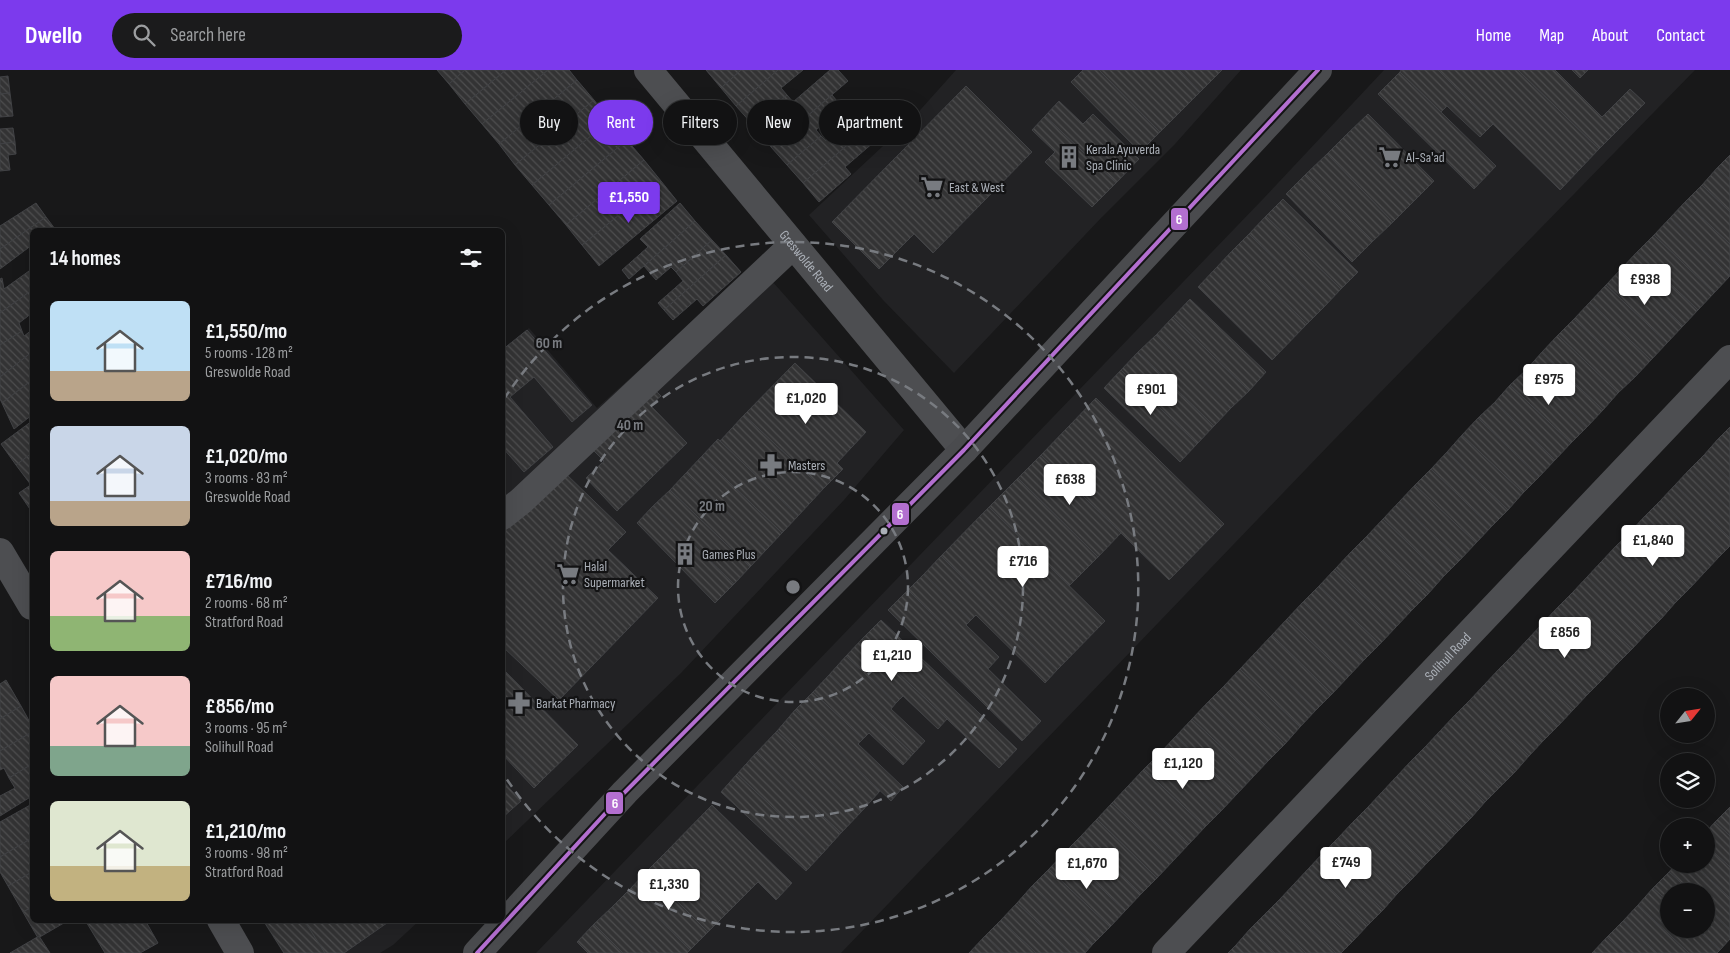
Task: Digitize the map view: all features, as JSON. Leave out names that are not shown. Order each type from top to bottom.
[{"type":"highway","points":[[505,923],[625,792],[964,450],[1318,70]]},
{"type":"highway","points":[[477,953],[505,923]]},
{"type":"street","name":"Greswolde Road","points":[[648,70],[964,450]]},
{"type":"street","points":[[505,513],[793,245]]},
{"type":"street","name":"Solihull Road","points":[[1166,953],[1730,359]]},
{"type":"street","points":[[0,552],[30,603]]},
{"type":"street","points":[[222,923],[240,953]]},
{"type":"shaded area","points":[[956,70],[1241,70],[1175,144],[1102,217],[954,373],[883,300],[809,215],[884,145],[921,145],[921,109]]},
{"type":"shaded area","points":[[1384,70],[1695,70],[1330,444],[841,953],[536,953],[1263,199]]},
{"type":"shaded area","points":[[757,264],[904,430],[844,500],[681,673],[505,842],[505,348],[529,328],[597,408]]},
{"type":"shaded area","points":[[264,923],[417,923],[393,945],[380,953],[283,953]]},
{"type":"building","points":[[437,70],[465,70],[449,84]]},
{"type":"building","points":[[465,70],[506,70],[465,104],[449,84]]},
{"type":"building","points":[[506,70],[548,70],[482,124],[465,104]]},
{"type":"building","points":[[548,70],[569,70],[577,80],[553,100],[520,100],[520,127],[499,144],[482,124]]},
{"type":"building","points":[[706,70],[741,70],[721,88]]},
{"type":"building","points":[[741,70],[778,70],[737,105],[737,100],[731,100],[721,88]]},
{"type":"building","points":[[778,70],[803,70],[781,88],[787,95],[781,100],[747,100],[747,118],[737,105]]},
{"type":"building","points":[[830,70],[838,70],[848,81],[826,100],[819,100],[819,106],[809,114],[809,100],[795,100]]},
{"type":"building","points":[[1083,70],[1099,70],[1160,132],[1140,152],[1071,82]]},
{"type":"building","points":[[1099,70],[1179,70],[1200,92],[1160,132]]},
{"type":"building","points":[[1179,70],[1222,70],[1200,92]]},
{"type":"building","points":[[1401,70],[1438,70],[1493,124],[1480,137],[1447,106],[1441,112],[1400,72]]},
{"type":"building","points":[[1438,70],[1518,70],[1599,149],[1560,190]]},
{"type":"building","points":[[1518,70],[1555,70],[1602,117],[1630,89],[1645,103],[1599,149]]},
{"type":"building","points":[[1572,70],[1588,70],[1580,78]]},
{"type":"building","points":[[1400,72],[1496,166],[1474,189],[1378,94]]},
{"type":"building","points":[[8,76],[10,93],[0,94],[0,77]]},
{"type":"building","points":[[577,80],[594,100],[588,100],[588,105],[578,113],[578,100],[553,100]]},
{"type":"building","name":"East & West","points":[[966,86],[1032,152],[933,253],[914,234],[879,269],[832,222],[908,145],[921,145],[921,132]]},
{"type":"building","points":[[10,93],[13,116],[0,117],[0,94]]},
{"type":"building","points":[[787,95],[791,100],[781,100]]},
{"type":"building","points":[[832,95],[836,100],[826,100]]},
{"type":"building","points":[[1059,101],[1083,124],[1093,114],[1139,159],[1116,183],[1045,116]]},
{"type":"building","points":[[588,105],[588,138],[532,185],[515,165],[539,145],[578,145],[578,113]]},
{"type":"building","points":[[819,106],[819,127],[816,130],[819,138],[787,165],[771,147],[773,145],[809,145],[809,115]]},
{"type":"building","name":"Al-Sa'ad","points":[[1368,114],[1434,181],[1414,201],[1347,134]]},
{"type":"building","name":"Kerala Ayuverda Spa Clinic","points":[[1045,116],[1116,183],[1092,207],[1045,162],[1055,152],[1032,130]]},
{"type":"building","points":[[520,127],[520,145],[539,145],[515,165],[499,144]]},
{"type":"building","points":[[13,128],[15,142],[0,144],[0,129]]},
{"type":"building","points":[[1347,134],[1414,201],[1393,222],[1327,154]]},
{"type":"building","points":[[588,138],[588,145],[621,145],[549,205],[532,185]]},
{"type":"building","points":[[819,138],[819,145],[847,145],[803,183],[787,165]]},
{"type":"building","points":[[15,142],[16,154],[8,155],[10,170],[0,171],[0,144]]},
{"type":"building","points":[[621,145],[631,145],[644,160],[566,225],[549,205]]},
{"type":"building","points":[[848,145],[871,145],[845,167],[851,174],[819,202],[803,183]]},
{"type":"building","points":[[1327,154],[1393,222],[1373,241],[1306,174]]},
{"type":"building","points":[[1730,155],[1730,180],[1717,168]]},
{"type":"building","points":[[644,160],[661,181],[582,245],[566,225]]},
{"type":"building","points":[[1717,168],[1730,180],[1730,212],[1702,185]]},
{"type":"building","points":[[1306,174],[1373,241],[1352,262],[1286,194]]},
{"type":"building","points":[[661,181],[677,201],[599,266],[582,245]]},
{"type":"building","points":[[1702,185],[1730,212],[1730,244],[1685,202]]},
{"type":"building","points":[[1283,199],[1358,272],[1341,289],[1266,216]]},
{"type":"building","points":[[1685,202],[1730,244],[1730,276],[1670,218]]},
{"type":"building","points":[[36,203],[46,217],[0,249],[0,226]]},
{"type":"building","points":[[680,203],[695,221],[629,279],[622,270],[648,247],[640,239]]},
{"type":"building","points":[[1266,216],[1341,289],[1324,307],[1249,234]]},
{"type":"building","points":[[46,217],[54,228],[30,228]]},
{"type":"building","points":[[1670,218],[1730,276],[1714,293],[1654,235]]},
{"type":"building","points":[[695,221],[712,240],[676,272],[671,267],[656,280],[644,266]]},
{"type":"building","points":[[30,228],[30,246],[0,269],[0,249]]},
{"type":"building","points":[[1249,234],[1324,307],[1307,324],[1232,251]]},
{"type":"building","points":[[1654,235],[1714,293],[1698,310],[1637,252]]},
{"type":"building","points":[[712,240],[726,255],[664,310],[658,303],[683,281],[676,272]]},
{"type":"building","points":[[1232,251],[1307,324],[1272,360],[1198,287]]},
{"type":"building","points":[[1637,252],[1698,310],[1683,326],[1622,268]]},
{"type":"building","points":[[726,255],[741,272],[703,306],[697,299],[673,320],[664,310]]},
{"type":"building","points":[[1622,268],[1683,326],[1667,343],[1606,285]]},
{"type":"building","points":[[29,271],[30,291],[0,313],[0,279],[2,278],[4,289]]},
{"type":"building","points":[[1606,285],[1667,343],[1651,360],[1590,302]]},
{"type":"building","points":[[30,291],[30,315],[19,323],[22,331],[0,345],[0,313]]},
{"type":"building","points":[[1190,299],[1266,372],[1249,391],[1173,317]]},
{"type":"building","points":[[1590,302],[1651,360],[1635,377],[1574,319]]},
{"type":"building","points":[[1173,317],[1249,391],[1231,408],[1156,335]]},
{"type":"building","points":[[1574,319],[1635,377],[1618,393],[1558,335]]},
{"type":"building","points":[[527,330],[592,405],[572,422],[534,377],[510,397],[553,447],[524,472],[505,450],[505,348]]},
{"type":"building","points":[[22,331],[24,336],[30,332],[30,354],[0,377],[0,345]]},
{"type":"building","points":[[1156,335],[1231,408],[1214,426],[1138,352]]},
{"type":"building","points":[[1558,335],[1618,393],[1603,410],[1542,352]]},
{"type":"building","points":[[1138,352],[1214,426],[1197,444],[1121,370]]},
{"type":"building","points":[[1542,352],[1603,410],[1587,427],[1527,369]]},
{"type":"building","points":[[30,354],[30,382],[2,403],[0,399],[0,377]]},
{"type":"building","points":[[795,363],[866,432],[837,463],[843,469],[823,489],[744,415]]},
{"type":"building","points":[[1527,369],[1587,427],[1571,443],[1510,385]]},
{"type":"building","points":[[1121,370],[1197,444],[1180,462],[1104,388]]},
{"type":"building","points":[[30,382],[30,417],[14,429],[2,403]]},
{"type":"building","points":[[648,383],[661,396],[650,405],[687,443],[617,511],[586,478],[604,461],[586,443]]},
{"type":"building","points":[[1510,385],[1571,443],[1555,460],[1495,402]]},
{"type":"building","points":[[1096,398],[1224,524],[1169,580],[1041,455]]},
{"type":"building","points":[[1495,402],[1555,460],[1539,477],[1478,418]]},
{"type":"building","name":"Masters","points":[[744,415],[823,489],[798,516],[720,441]]},
{"type":"building","points":[[1478,418],[1539,477],[1523,493],[1462,435]]},
{"type":"building","points":[[30,422],[30,454],[16,465],[1,444]]},
{"type":"building","points":[[1730,427],[1730,451],[1718,439]]},
{"type":"building","points":[[1462,435],[1523,493],[1508,510],[1447,452]]},
{"type":"building","points":[[718,439],[798,516],[782,533],[702,456]]},
{"type":"building","points":[[1718,439],[1730,451],[1730,480],[1704,455]]},
{"type":"building","points":[[1447,452],[1508,510],[1491,527],[1431,469]]},
{"type":"building","points":[[30,454],[30,484],[16,465]]},
{"type":"building","points":[[1041,455],[1121,533],[1098,557],[1018,478]]},
{"type":"building","points":[[1704,455],[1730,480],[1730,509],[1689,470]]},
{"type":"building","points":[[702,456],[782,533],[766,550],[686,473]]},
{"type":"building","points":[[1431,469],[1491,527],[1476,543],[1415,485]]},
{"type":"building","points":[[1689,470],[1730,509],[1730,538],[1675,485]]},
{"type":"building","name":"Halal Supermarket","points":[[563,471],[626,532],[608,550],[658,598],[559,700],[505,649],[505,531]]},
{"type":"building","points":[[686,473],[766,550],[750,567],[670,490]]},
{"type":"building","points":[[1018,478],[1098,557],[1069,586],[989,507]]},
{"type":"building","points":[[30,485],[30,509],[19,493]]},
{"type":"building","points":[[1415,485],[1476,543],[1460,560],[1399,502]]},
{"type":"building","points":[[1675,485],[1730,538],[1730,546],[1719,557],[1660,501]]},
{"type":"building","points":[[670,490],[750,567],[734,584],[653,506]]},
{"type":"building","points":[[1660,501],[1719,557],[1704,573],[1645,516]]},
{"type":"building","points":[[1399,502],[1460,560],[1443,577],[1383,519]]},
{"type":"building","name":"Games Plus","points":[[653,506],[734,584],[715,603],[637,523]]},
{"type":"building","points":[[989,507],[1105,621],[1057,670],[941,556]]},
{"type":"building","points":[[1645,516],[1704,573],[1690,588],[1631,531]]},
{"type":"building","points":[[1383,519],[1443,577],[1428,594],[1367,536]]},
{"type":"building","points":[[1631,531],[1690,588],[1675,603],[1616,546]]},
{"type":"building","points":[[1367,536],[1428,594],[1412,610],[1351,552]]},
{"type":"building","points":[[1616,546],[1675,603],[1661,619],[1601,562]]},
{"type":"building","points":[[1351,552],[1412,610],[1396,627],[1335,569]]},
{"type":"building","points":[[941,556],[1057,670],[1045,683],[976,615],[971,620],[924,574]]},
{"type":"building","points":[[1601,562],[1661,619],[1646,634],[1587,577]]},
{"type":"building","points":[[1335,569],[1396,627],[1380,644],[1319,586]]},
{"type":"building","points":[[924,574],[971,620],[966,625],[999,657],[988,669],[908,590]]},
{"type":"building","points":[[1587,577],[1646,634],[1632,649],[1572,593]]},
{"type":"building","points":[[1319,586],[1380,644],[1364,660],[1303,602]]},
{"type":"building","points":[[908,590],[1041,721],[1022,741],[888,610]]},
{"type":"building","points":[[1572,593],[1632,649],[1617,664],[1557,608]]},
{"type":"building","points":[[1303,602],[1364,660],[1348,677],[1287,619]]},
{"type":"building","points":[[1557,608],[1617,664],[1602,680],[1543,623]]},
{"type":"building","points":[[1287,619],[1348,677],[1332,694],[1272,635]]},
{"type":"building","points":[[881,620],[1017,749],[999,768],[862,639]]},
{"type":"building","points":[[1543,623],[1602,680],[1587,695],[1528,639]]},
{"type":"building","points":[[1272,635],[1332,694],[1316,710],[1256,652]]},
{"type":"building","points":[[862,639],[947,719],[938,729],[903,696],[896,703],[846,656]]},
{"type":"building","points":[[1528,639],[1587,695],[1573,710],[1514,654]]},
{"type":"building","points":[[1256,652],[1316,710],[1300,727],[1240,669]]},
{"type":"building","points":[[1514,654],[1573,710],[1558,726],[1499,669]]},
{"type":"building","points":[[846,656],[896,703],[891,709],[925,741],[913,754],[829,675]]},
{"type":"building","points":[[1240,669],[1300,727],[1285,744],[1224,686]]},
{"type":"building","points":[[1499,669],[1558,726],[1543,741],[1484,685]]},
{"type":"building","name":"Barkat Pharmacy","points":[[505,671],[578,745],[543,779],[505,740]]},
{"type":"building","points":[[829,675],[913,754],[903,765],[869,733],[863,739],[813,692]]},
{"type":"building","points":[[6,680],[21,706],[0,719],[0,684]]},
{"type":"building","points":[[1484,685],[1543,741],[1529,756],[1470,700]]},
{"type":"building","points":[[1224,686],[1285,744],[1268,761],[1208,702]]},
{"type":"building","points":[[813,692],[863,739],[858,744],[903,787],[891,801],[795,710]]},
{"type":"building","points":[[1470,700],[1529,756],[1515,772],[1455,715]]},
{"type":"building","points":[[1208,702],[1268,761],[1253,777],[1192,719]]},
{"type":"building","points":[[21,706],[30,722],[30,733],[0,751],[0,719]]},
{"type":"building","points":[[795,710],[880,791],[862,811],[777,731]]},
{"type":"building","points":[[1455,715],[1515,772],[1500,787],[1440,731]]},
{"type":"building","points":[[1192,719],[1253,777],[1237,794],[1176,736]]},
{"type":"building","points":[[777,731],[862,811],[841,833],[756,753]]},
{"type":"building","points":[[1440,731],[1500,787],[1485,802],[1426,746]]},
{"type":"building","points":[[30,733],[30,765],[9,778],[4,768],[0,770],[0,751]]},
{"type":"building","points":[[1176,736],[1237,794],[1221,811],[1160,753]]},
{"type":"building","points":[[505,740],[543,779],[534,788],[505,757]]},
{"type":"building","points":[[1426,746],[1485,802],[1471,818],[1411,761]]},
{"type":"building","points":[[756,753],[841,833],[822,854],[737,774]]},
{"type":"building","points":[[1160,753],[1221,811],[1205,827],[1144,769]]},
{"type":"building","points":[[1411,761],[1471,818],[1456,833],[1397,776]]},
{"type":"building","points":[[30,765],[30,797],[0,816],[0,796],[15,788],[9,778]]},
{"type":"building","points":[[1144,769],[1205,827],[1189,844],[1128,786]]},
{"type":"building","points":[[737,774],[822,854],[806,871],[721,792]]},
{"type":"building","points":[[1397,776],[1456,833],[1441,849],[1382,792]]},
{"type":"building","points":[[505,783],[521,801],[505,815]]},
{"type":"building","points":[[1128,786],[1189,844],[1173,861],[1112,803]]},
{"type":"building","points":[[1382,792],[1441,849],[1426,864],[1368,807]]},
{"type":"building","points":[[1112,803],[1173,861],[1157,878],[1097,819]]},
{"type":"building","points":[[30,805],[30,839],[0,857],[0,822]]},
{"type":"building","points":[[712,805],[792,883],[776,900],[758,882],[726,914],[664,854]]},
{"type":"building","points":[[1368,807],[1426,864],[1412,879],[1353,822]]},
{"type":"building","points":[[1730,807],[1730,836],[1715,822]]},
{"type":"building","points":[[1097,819],[1157,878],[1141,894],[1081,836]]},
{"type":"building","points":[[1353,822],[1412,879],[1397,894],[1338,838]]},
{"type":"building","points":[[1715,822],[1730,836],[1730,867],[1715,853]]},
{"type":"building","points":[[1081,836],[1141,894],[1125,911],[1064,853]]},
{"type":"building","points":[[1338,838],[1397,894],[1383,910],[1323,853]]},
{"type":"building","points":[[30,839],[30,873],[8,886],[0,872],[0,857]]},
{"type":"building","points":[[1064,853],[1125,911],[1110,927],[1049,869]]},
{"type":"building","points":[[1323,853],[1383,910],[1368,925],[1309,868]]},
{"type":"building","points":[[1715,853],[1730,867],[1730,898],[1704,873],[1715,873]]},
{"type":"building","points":[[664,854],[726,914],[708,932],[647,871]]},
{"type":"building","points":[[1309,868],[1368,925],[1354,940],[1294,884]]},
{"type":"building","points":[[1049,869],[1110,927],[1093,944],[1032,886]]},
{"type":"building","points":[[647,871],[708,932],[690,950],[630,889]]},
{"type":"building","points":[[30,873],[30,908],[23,912],[8,886]]},
{"type":"building","points":[[1668,873],[1681,883],[1660,883],[1660,894],[1653,888]]},
{"type":"building","points":[[1670,873],[1704,873],[1714,883],[1681,883]]},
{"type":"building","points":[[1294,884],[1354,940],[1341,953],[1336,953],[1280,899]]},
{"type":"building","points":[[1715,884],[1730,898],[1730,930],[1715,916]]},
{"type":"building","points":[[1032,886],[1093,944],[1085,953],[1070,953],[1017,903]]},
{"type":"building","points":[[1653,888],[1660,894],[1660,926],[1638,905]]},
{"type":"building","points":[[630,889],[690,950],[687,953],[659,953],[612,907]]},
{"type":"building","points":[[1280,899],[1336,953],[1306,953],[1265,914]]},
{"type":"building","points":[[1017,903],[1070,953],[1036,953],[1001,920]]},
{"type":"building","points":[[1638,905],[1660,926],[1660,938],[1673,938],[1689,953],[1657,953],[1623,921]]},
{"type":"building","points":[[612,907],[659,953],[623,953],[594,924]]},
{"type":"building","points":[[30,908],[30,923],[64,923],[38,938],[23,912]]},
{"type":"building","points":[[1265,914],[1306,953],[1275,953],[1250,929]]},
{"type":"building","points":[[1715,916],[1730,930],[1730,939],[1720,950],[1707,938],[1715,938]]},
{"type":"building","points":[[1001,920],[1036,953],[1003,953],[985,936]]},
{"type":"building","points":[[1623,921],[1657,953],[1624,953],[1607,937]]},
{"type":"building","points":[[87,923],[147,923],[158,943],[140,953],[105,953]]},
{"type":"building","points":[[265,923],[306,923],[325,953],[284,953]]},
{"type":"building","points":[[306,923],[387,923],[344,953],[325,953]]},
{"type":"building","points":[[594,924],[623,953],[588,953],[577,942]]},
{"type":"building","points":[[1250,929],[1275,953],[1244,953],[1236,945]]},
{"type":"building","points":[[39,936],[50,953],[10,953]]},
{"type":"building","points":[[985,936],[1003,953],[969,953]]},
{"type":"building","points":[[1607,937],[1624,953],[1592,953]]},
{"type":"building","points":[[1673,938],[1707,938],[1720,950],[1717,953],[1689,953]]},
{"type":"building","points":[[1236,945],[1244,953],[1228,953]]},
{"type":"transit line","name":"6","points":[[505,923],[625,792],[964,450],[1318,70]]},
{"type":"transit line","name":"6","points":[[477,953],[505,923]]},
{"type":"place","name":"Kerala Ayuverda Spa Clinic","points":[[1069,157]]},
{"type":"place","name":"Al-Sa'ad","points":[[1390,157]]},
{"type":"place","name":"East & West","points":[[932,187]]},
{"type":"place","name":"Masters","points":[[771,465]]},
{"type":"place","name":"Games Plus","points":[[685,554]]},
{"type":"place","name":"Halal Supermarket","points":[[568,574]]},
{"type":"place","name":"Barkat Pharmacy","points":[[519,703]]}]
